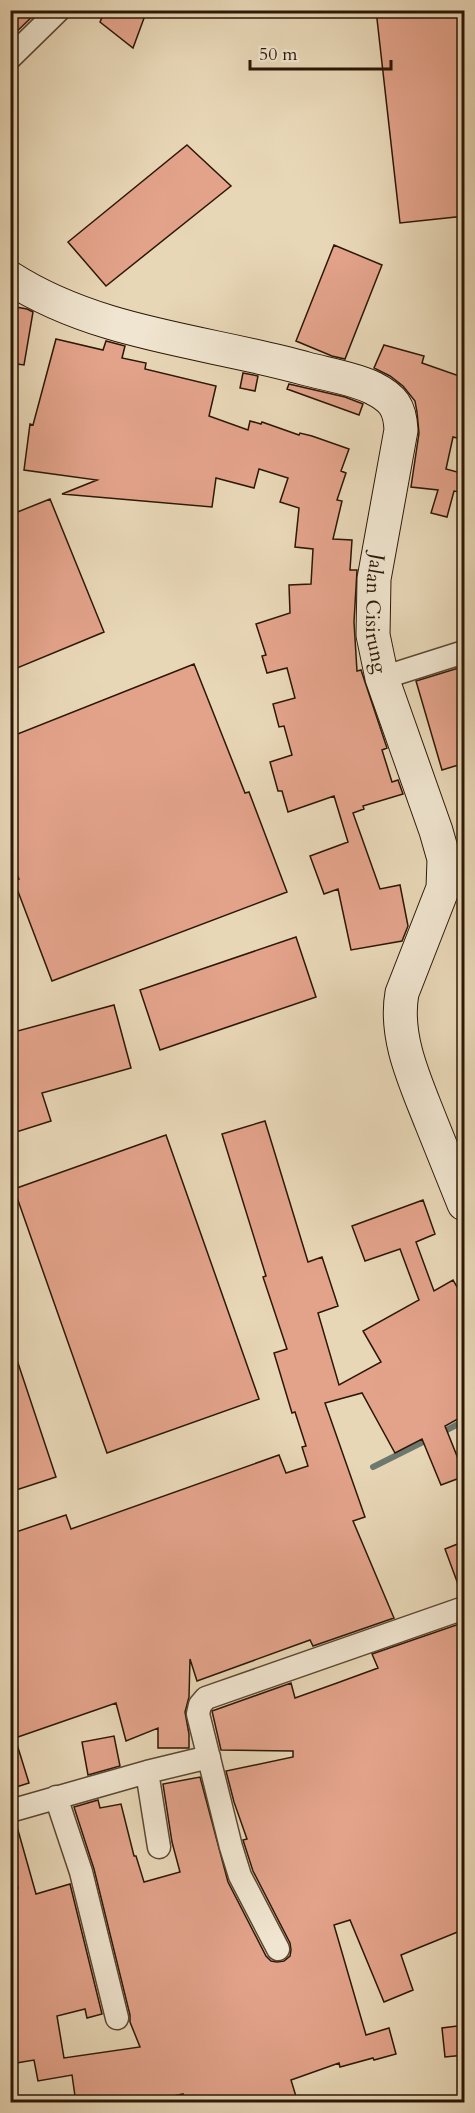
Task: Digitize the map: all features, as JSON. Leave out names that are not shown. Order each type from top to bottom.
[{"type":"main road","name":"Jalan Cisirung","points":[[10,278],[58,302],[110,322],[189,343],[280,361],[371,387],[397,406],[401,430],[374,579],[373,635],[382,678],[436,831],[445,866],[443,888],[402,993],[399,1008],[400,1022],[413,1076],[465,1204]]},
{"type":"street","points":[[10,58],[59,10]]},
{"type":"street","points":[[382,678],[465,652]]},
{"type":"street","points":[[278,1949],[240,1875],[231,1847],[198,1714],[200,1705],[206,1698],[465,1608]]},
{"type":"street","points":[[10,1811],[208,1757]]},
{"type":"street","points":[[147,1772],[159,1847]]},
{"type":"street","points":[[56,1797],[81,1872],[117,2018]]},
{"type":"building","points":[[10,10],[39,10],[10,38]]},
{"type":"building","points":[[105,10],[147,10],[133,48],[100,22]]},
{"type":"building","points":[[376,10],[465,10],[465,216],[400,223]]},
{"type":"building","points":[[187,145],[231,186],[106,286],[68,242]]},
{"type":"building","points":[[334,245],[382,265],[345,359],[296,341]]},
{"type":"building","points":[[10,306],[33,312],[24,365],[10,363]]},
{"type":"building","points":[[56,339],[103,350],[106,341],[125,346],[122,358],[146,363],[145,369],[216,386],[209,416],[248,430],[250,421],[261,424],[262,422],[349,449],[341,471],[346,473],[337,500],[342,501],[333,539],[352,540],[350,570],[357,570],[354,622],[357,671],[361,670],[387,748],[382,750],[392,782],[398,780],[403,794],[363,806],[364,809],[353,813],[380,889],[400,885],[408,926],[402,941],[351,950],[338,889],[324,894],[310,856],[348,842],[334,796],[288,812],[282,791],[278,791],[270,762],[292,755],[284,726],[279,727],[273,704],[295,698],[287,668],[267,673],[262,656],[266,655],[256,624],[290,613],[289,585],[311,584],[313,549],[295,547],[299,508],[280,502],[288,478],[259,469],[254,488],[216,478],[212,507],[62,494],[97,480],[24,470],[30,424],[33,425]]},
{"type":"building","points":[[384,345],[424,356],[422,363],[465,378],[465,440],[453,437],[446,469],[461,473],[460,492],[454,491],[447,517],[431,513],[438,490],[411,487],[419,433],[415,401],[403,386],[374,368]]},
{"type":"building","points":[[243,373],[258,376],[255,391],[240,388]]},
{"type":"building","points":[[289,384],[345,397],[363,404],[359,415],[287,389]]},
{"type":"building","points":[[50,499],[104,632],[10,671],[10,515]]},
{"type":"building","points":[[194,664],[245,793],[249,792],[287,892],[52,981],[14,881],[19,879],[10,858],[10,737]]},
{"type":"building","points":[[465,666],[465,763],[442,770],[416,681]]},
{"type":"building","points":[[296,937],[316,997],[160,1050],[140,990]]},
{"type":"building","points":[[114,1005],[131,1068],[42,1093],[51,1121],[10,1134],[10,1033]]},
{"type":"building","points":[[265,1121],[308,1262],[322,1257],[338,1306],[318,1313],[339,1385],[381,1362],[363,1331],[419,1300],[400,1249],[365,1261],[352,1226],[423,1200],[435,1234],[416,1242],[434,1291],[453,1280],[465,1301],[465,1415],[445,1426],[465,1476],[441,1485],[422,1439],[395,1453],[362,1393],[325,1403],[365,1517],[353,1521],[394,1618],[313,1646],[310,1640],[197,1681],[190,1659],[189,1697],[185,1712],[189,1748],[158,1748],[158,1728],[126,1741],[116,1703],[15,1738],[29,1783],[10,1789],[10,1534],[66,1515],[71,1529],[279,1455],[286,1473],[308,1466],[302,1447],[306,1446],[295,1412],[292,1413],[274,1353],[287,1349],[263,1277],[266,1276],[222,1134]]},
{"type":"building","points":[[166,1135],[259,1399],[107,1453],[14,1189]]},
{"type":"building","points":[[10,1348],[13,1348],[56,1477],[10,1492]]},
{"type":"building","points":[[460,1543],[465,1554],[465,1595],[462,1595],[445,1549]]},
{"type":"building","points":[[465,1622],[465,1929],[401,1955],[413,1990],[384,2002],[350,1920],[334,1925],[366,2035],[389,2028],[396,2054],[340,2067],[339,2063],[291,2080],[298,2103],[184,2103],[183,2094],[140,2103],[76,2103],[72,2075],[38,2081],[34,2060],[10,2064],[10,1889],[18,1888],[10,1863],[10,1824],[16,1823],[36,1894],[70,1884],[102,2014],[87,2018],[85,2009],[57,2016],[64,2058],[140,2047],[130,2022],[94,1869],[74,1807],[98,1800],[100,1808],[121,1804],[134,1856],[136,1856],[144,1882],[180,1872],[172,1842],[163,1784],[200,1777],[228,1882],[266,1956],[271,1961],[284,1961],[290,1956],[290,1943],[253,1871],[243,1840],[247,1839],[226,1771],[293,1757],[293,1751],[221,1750],[212,1711],[291,1683],[295,1698],[378,1668],[372,1654]]},
{"type":"building","points":[[114,1736],[120,1766],[88,1775],[82,1742]]},
{"type":"building","points":[[465,2025],[465,2055],[445,2057],[442,2028]]},
{"type":"waterway","points":[[441,1433],[464,1421]]},
{"type":"waterway","points":[[373,1467],[429,1439]]}]
